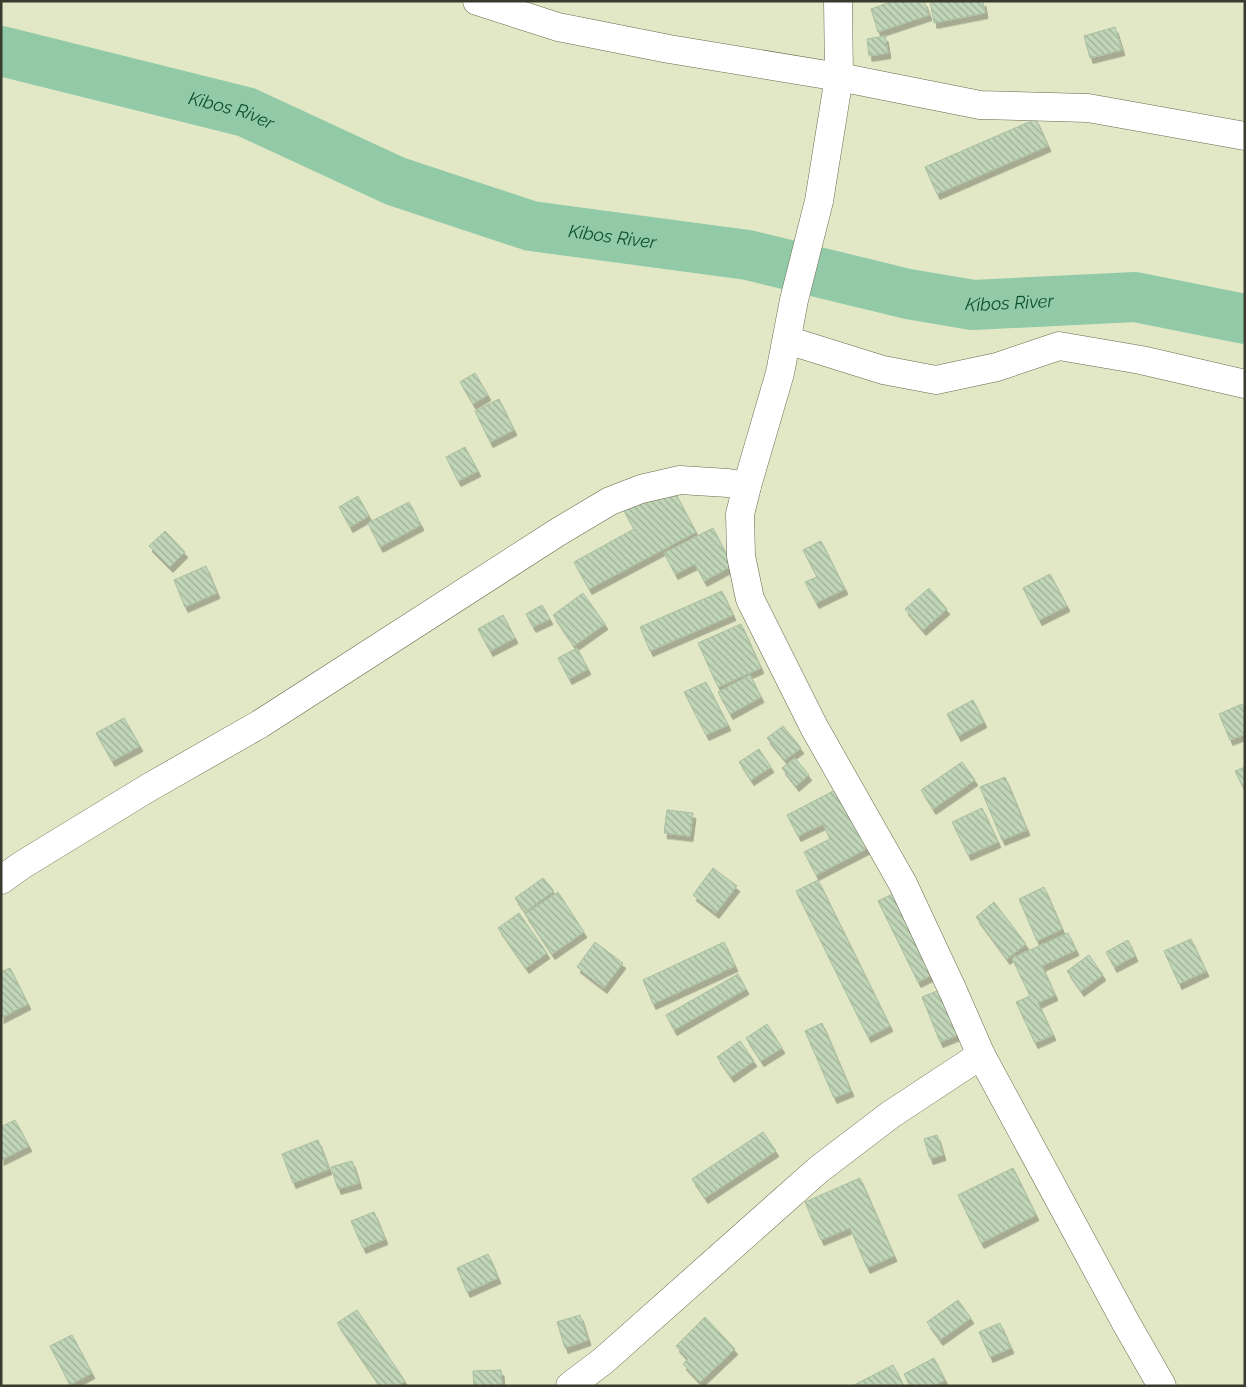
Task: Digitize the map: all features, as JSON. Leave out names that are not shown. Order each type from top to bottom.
[{"type":"main road","points":[[477,1],[558,27],[669,49],[839,76],[980,105],[1088,108],[1245,136]]},
{"type":"main road","points":[[838,1],[839,76],[819,201],[794,300],[780,374],[740,514],[741,556],[750,599],[814,728],[903,884],[981,1055],[1121,1315],[1162,1386]]},
{"type":"main road","points":[[787,340],[883,370],[936,380],[997,367],[1059,346],[1141,360],[1245,384]]},
{"type":"main road","points":[[1,880],[22,865],[148,788],[260,724],[558,532],[610,501],[642,489],[680,480],[747,486]]},
{"type":"main road","points":[[570,1386],[603,1361],[818,1170],[890,1115],[981,1055]]},
{"type":"building","points":[[893,1],[924,1],[929,15],[878,32],[871,9]]},
{"type":"building","points":[[930,1],[983,1],[985,13],[934,23]]},
{"type":"building","points":[[1115,27],[1122,50],[1090,58],[1084,36]]},
{"type":"building","points":[[885,36],[888,53],[869,56],[867,39]]},
{"type":"building","points":[[1036,119],[1048,146],[937,194],[925,167]]},
{"type":"building","points":[[475,373],[488,395],[473,404],[460,382]]},
{"type":"building","points":[[499,399],[514,430],[490,442],[475,411]]},
{"type":"building","points":[[465,447],[478,471],[458,481],[446,457]]},
{"type":"building","points":[[671,485],[696,532],[589,589],[574,562],[634,529],[624,511]]},
{"type":"building","points":[[358,496],[369,516],[350,527],[339,507]]},
{"type":"building","points":[[409,502],[421,525],[380,547],[368,523]]},
{"type":"building","points":[[713,528],[732,566],[704,581],[695,564],[675,574],[664,553]]},
{"type":"building","points":[[165,531],[185,552],[170,567],[149,546]]},
{"type":"building","points":[[821,541],[845,589],[816,603],[805,582],[817,577],[803,550]]},
{"type":"building","points":[[206,566],[217,593],[185,607],[174,580]]},
{"type":"building","points":[[1050,574],[1067,606],[1039,620],[1023,588]]},
{"type":"building","points":[[929,588],[947,609],[923,630],[905,609]]},
{"type":"building","points":[[722,591],[733,615],[650,651],[640,627]]},
{"type":"building","points":[[583,593],[605,624],[574,646],[553,615]]},
{"type":"building","points":[[542,605],[550,619],[533,627],[526,614]]},
{"type":"building","points":[[503,615],[515,638],[490,651],[478,629]]},
{"type":"building","points":[[741,624],[761,668],[718,687],[698,643]]},
{"type":"building","points":[[577,648],[588,669],[569,679],[558,658]]},
{"type":"building","points":[[750,675],[761,697],[730,714],[718,692]]},
{"type":"building","points":[[706,682],[728,725],[706,735],[684,692]]},
{"type":"building","points":[[973,700],[984,722],[958,736],[947,714]]},
{"type":"building","points":[[1242,704],[1245,710],[1245,734],[1230,740],[1219,714]]},
{"type":"building","points":[[124,718],[140,746],[112,761],[96,733]]},
{"type":"building","points":[[783,726],[801,748],[785,760],[767,738]]},
{"type":"building","points":[[759,749],[771,767],[751,780],[739,762]]},
{"type":"building","points":[[795,758],[809,775],[796,786],[782,768]]},
{"type":"building","points":[[962,762],[975,780],[933,809],[921,790]]},
{"type":"building","points":[[1245,767],[1245,789],[1244,789],[1235,771]]},
{"type":"building","points":[[1005,777],[1027,830],[1002,840],[980,787]]},
{"type":"building","points":[[843,786],[874,845],[816,875],[804,852],[830,839],[823,824],[798,836],[787,815]]},
{"type":"building","points":[[982,808],[998,842],[968,855],[952,822]]},
{"type":"building","points":[[667,810],[693,813],[690,836],[664,833]]},
{"type":"building","points":[[713,868],[737,886],[716,913],[693,895]]},
{"type":"building","points":[[543,878],[554,891],[525,912],[515,898]]},
{"type":"building","points":[[818,880],[890,1026],[868,1037],[796,891]]},
{"type":"building","points":[[1044,887],[1062,929],[1037,941],[1019,899]]},
{"type":"building","points":[[558,892],[584,932],[552,954],[525,914]]},
{"type":"building","points":[[897,892],[936,973],[918,982],[878,901]]},
{"type":"building","points":[[994,902],[1026,944],[1007,959],[976,917]]},
{"type":"building","points":[[519,913],[547,953],[526,968],[498,928]]},
{"type":"building","points":[[1068,933],[1076,950],[1042,966],[1055,995],[1038,1003],[1053,1035],[1035,1043],[1016,1002],[1030,996],[1012,958]]},
{"type":"building","points":[[1191,939],[1206,971],[1179,984],[1164,951]]},
{"type":"building","points":[[1128,940],[1135,956],[1114,967],[1106,952]]},
{"type":"building","points":[[595,942],[623,963],[604,988],[577,967]]},
{"type":"building","points":[[724,942],[735,966],[653,1004],[643,980]]},
{"type":"building","points":[[1089,955],[1103,975],[1081,991],[1067,971]]},
{"type":"building","points":[[10,968],[28,1004],[1,1018],[1,972]]},
{"type":"building","points":[[738,974],[746,989],[674,1030],[666,1015]]},
{"type":"building","points":[[947,987],[965,1032],[940,1042],[922,997]]},
{"type":"building","points":[[822,1023],[851,1091],[834,1098],[805,1031]]},
{"type":"building","points":[[767,1024],[782,1048],[761,1061],[746,1038]]},
{"type":"building","points":[[740,1041],[754,1061],[731,1077],[717,1057]]},
{"type":"building","points":[[15,1120],[29,1146],[1,1160],[1,1127]]},
{"type":"building","points":[[763,1132],[776,1151],[705,1198],[692,1179]]},
{"type":"building","points":[[937,1135],[943,1155],[930,1159],[924,1139]]},
{"type":"building","points":[[318,1140],[329,1169],[293,1183],[282,1154]]},
{"type":"building","points":[[352,1161],[359,1183],[338,1189],[331,1167]]},
{"type":"building","points":[[1013,1168],[1036,1215],[981,1243],[958,1195]]},
{"type":"building","points":[[860,1178],[894,1256],[867,1268],[850,1228],[821,1240],[805,1202]]},
{"type":"building","points":[[374,1212],[385,1239],[363,1248],[351,1221]]},
{"type":"building","points":[[488,1254],[498,1278],[467,1292],[457,1268]]},
{"type":"building","points":[[958,1300],[971,1318],[940,1340],[927,1322]]},
{"type":"building","points":[[357,1310],[405,1381],[398,1386],[380,1386],[337,1323]]},
{"type":"building","points":[[580,1315],[588,1340],[565,1348],[557,1322]]},
{"type":"building","points":[[705,1317],[735,1349],[700,1382],[683,1364],[688,1359],[676,1346]]},
{"type":"building","points":[[1000,1323],[1011,1348],[990,1357],[979,1332]]},
{"type":"building","points":[[72,1335],[92,1373],[70,1385],[50,1346]]},
{"type":"building","points":[[934,1358],[945,1380],[934,1386],[910,1386],[904,1374]]},
{"type":"building","points":[[893,1365],[904,1386],[852,1386]]},
{"type":"building","points":[[501,1370],[502,1386],[474,1386],[473,1371]]},
{"type":"waterway","name":"Kibos River","points":[[1,51],[246,112],[395,181],[531,226],[748,255],[908,294],[973,305],[1135,297],[1245,319]]}]
